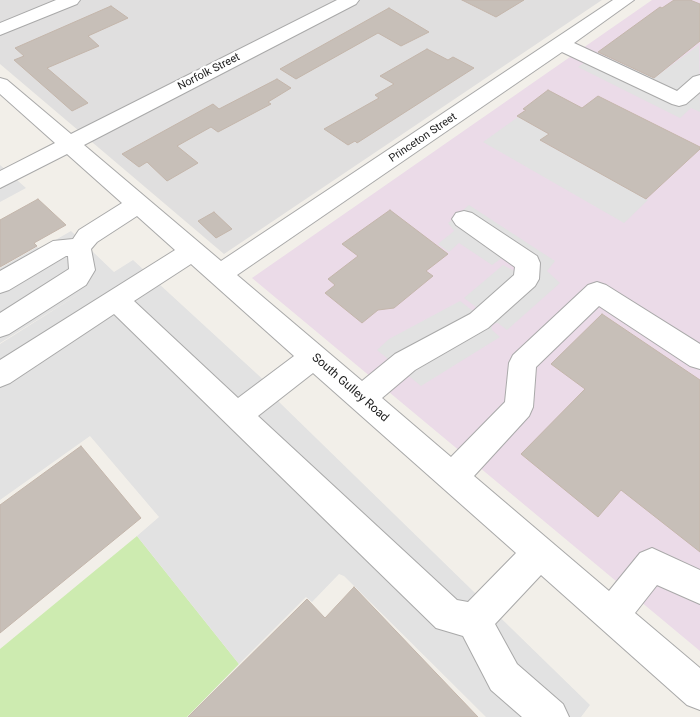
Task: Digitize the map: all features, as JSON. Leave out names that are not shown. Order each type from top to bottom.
[{"type":"street","points":[[0,30],[71,0]]},
{"type":"street","name":"Norfolk Street","points":[[0,180],[350,0]]},
{"type":"street","name":"Princeton Street","points":[[220,275],[626,0]]},
{"type":"street","points":[[561,44],[678,100],[700,82]]},
{"type":"street","name":"South Gulley Road","points":[[1,87],[700,692]]},
{"type":"street","points":[[0,326],[77,278],[82,270],[79,248],[88,236],[138,204]]},
{"type":"street","points":[[362,398],[405,362],[479,321],[526,279],[528,263],[464,219]]},
{"type":"street","points":[[0,283],[62,246],[79,248]]},
{"type":"street","points":[[0,376],[192,251]]},
{"type":"street","points":[[452,477],[518,407],[523,363],[597,292],[700,358]]},
{"type":"street","points":[[116,300],[448,616],[474,621]]},
{"type":"street","points":[[237,415],[314,357]]},
{"type":"street","points":[[474,621],[540,552]]},
{"type":"street","points":[[612,615],[652,565],[700,587]]},
{"type":"street","points":[[474,621],[504,677],[550,717]]},
{"type":"shaded area","points":[[0,0],[602,0],[224,254],[0,64]]},
{"type":"shaded area","points":[[652,0],[700,0],[700,651],[252,278]]},
{"type":"shaded area","points":[[699,45],[700,112],[691,108],[680,118],[578,67],[598,53],[654,78]]},
{"type":"shaded area","points":[[518,117],[549,134],[541,141],[648,200],[624,223],[483,142]]},
{"type":"shaded area","points":[[0,165],[26,188],[0,202]]},
{"type":"shaded area","points":[[469,205],[555,261],[547,271],[560,283],[507,330],[498,323],[491,324],[492,330],[500,337],[421,386],[377,350],[389,339],[460,301],[473,311],[476,307],[464,298],[503,265],[516,272],[516,267],[502,258],[492,265],[459,243],[449,252],[438,244],[454,231],[448,223]]},
{"type":"shaded area","points":[[71,231],[114,272],[133,260],[281,396],[277,400],[590,705],[581,717],[486,717],[344,576],[339,574],[312,602],[306,597],[239,664],[137,536],[159,517],[90,436],[0,500],[0,344],[90,287],[0,343],[0,268],[37,247],[40,249]]},
{"type":"green space","points":[[137,536],[239,664],[187,717],[0,717],[0,649]]},
{"type":"building","points":[[462,0],[524,0],[496,17]]},
{"type":"building","points":[[674,0],[690,0],[700,4],[700,41],[654,78],[598,52],[660,7],[662,8]]},
{"type":"building","points":[[111,6],[128,18],[88,36],[99,46],[47,68],[88,103],[72,111],[14,60],[24,56],[15,48]]},
{"type":"building","points":[[389,8],[429,32],[401,46],[378,33],[296,79],[280,69]]},
{"type":"building","points":[[427,49],[448,60],[453,57],[474,68],[357,143],[355,141],[348,145],[324,129],[379,98],[375,95],[394,84],[380,76]]},
{"type":"building","points":[[277,79],[291,88],[268,102],[271,104],[218,132],[211,127],[177,146],[198,163],[167,181],[147,162],[139,167],[122,154],[213,104],[219,109]]},
{"type":"building","points":[[548,90],[582,108],[598,96],[700,147],[700,149],[646,199],[540,140],[549,134],[517,116],[526,110],[523,109]]},
{"type":"building","points":[[38,199],[66,225],[34,243],[37,246],[0,267],[0,220]]},
{"type":"building","points":[[390,210],[448,254],[426,271],[433,276],[394,308],[378,310],[362,323],[325,293],[335,285],[328,279],[358,256],[342,244]]},
{"type":"building","points":[[214,212],[232,229],[216,238],[198,221]]},
{"type":"building","points":[[602,314],[700,380],[700,552],[621,490],[598,517],[521,454],[585,389],[551,364]]},
{"type":"building","points":[[81,446],[141,518],[0,633],[0,505]]},
{"type":"building","points":[[354,587],[478,717],[188,717],[307,599],[325,618]]}]
